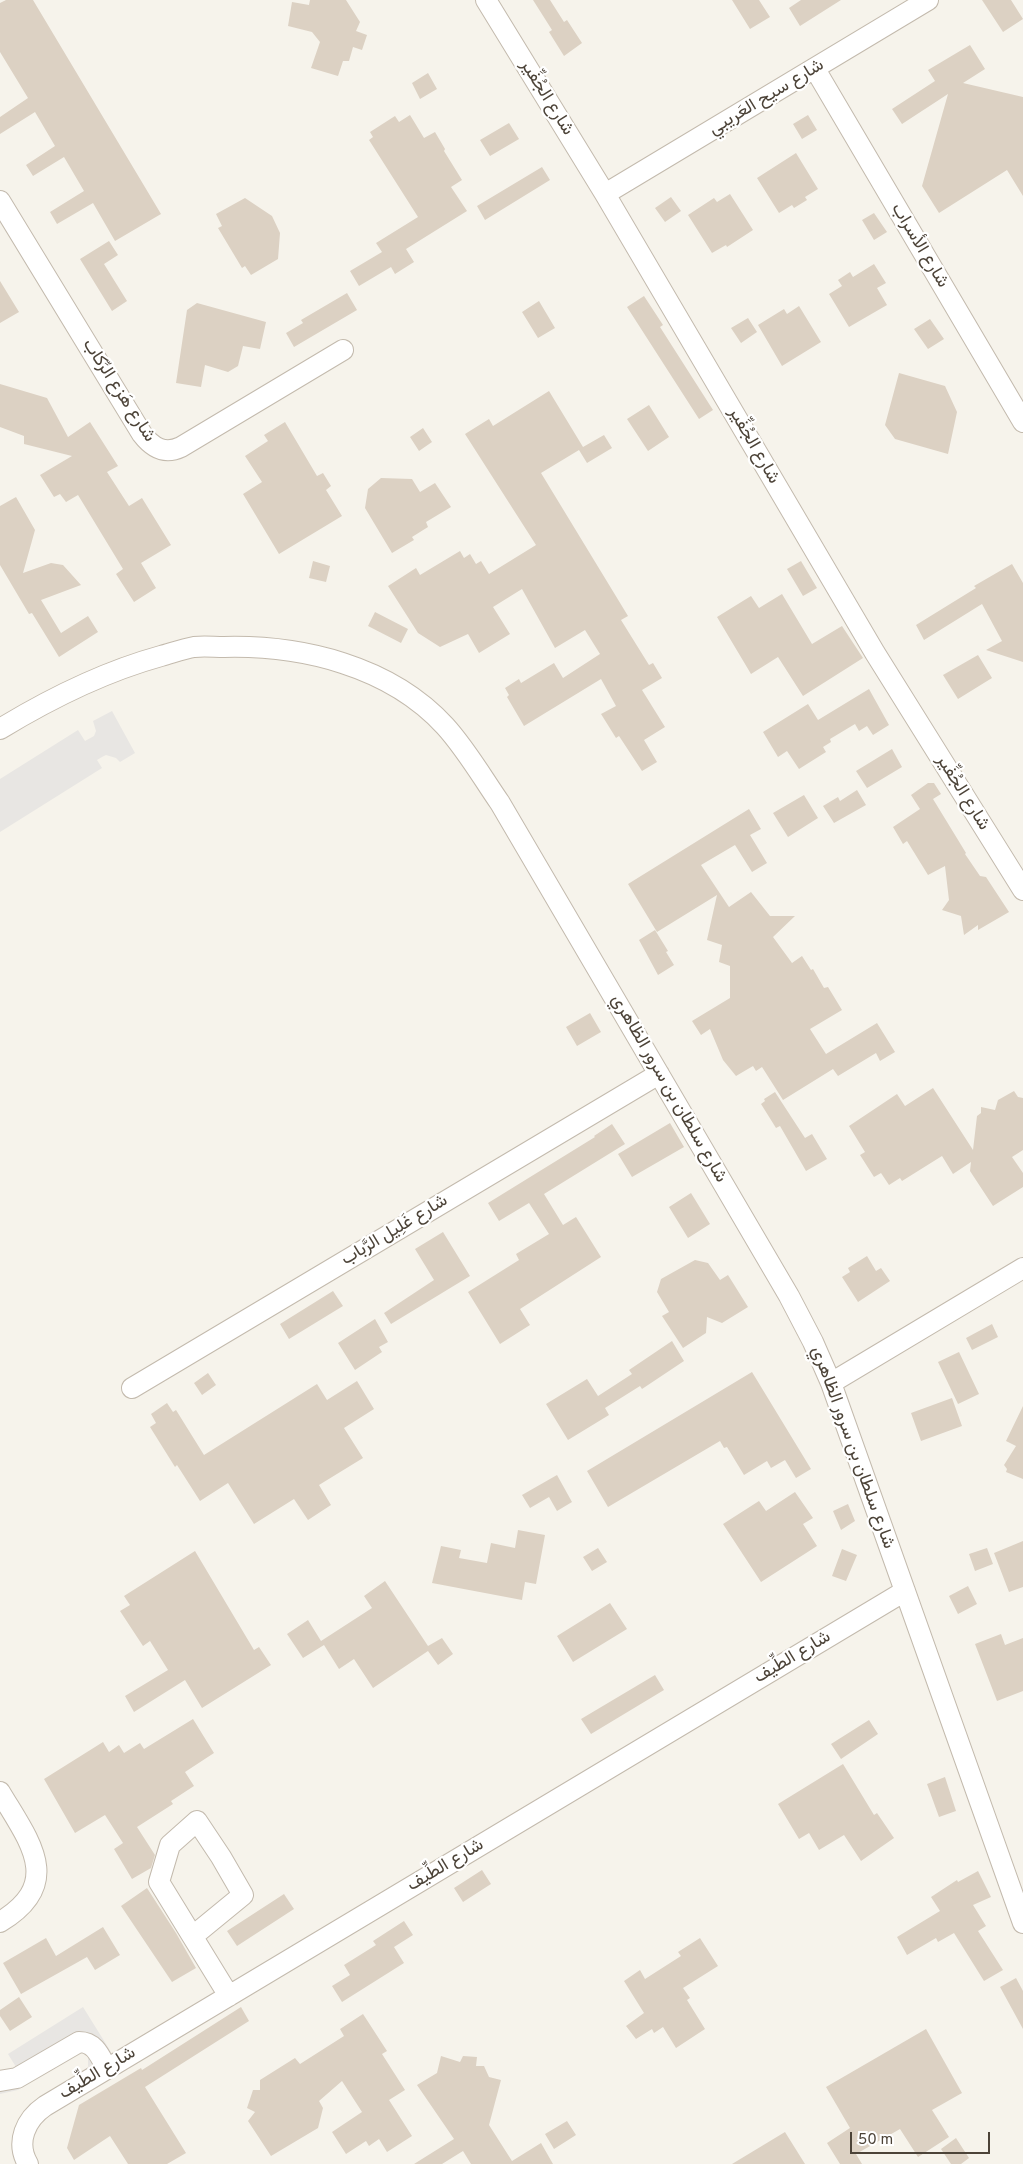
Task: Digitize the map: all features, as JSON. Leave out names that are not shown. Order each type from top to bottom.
[{"type":"street","name":"شارع الجُفِّير","points":[[486,0],[605,194],[875,653],[1023,890]]},
{"type":"street","name":"شارع سيح العَريبي","points":[[605,194],[928,0]]},
{"type":"street","name":"شارع الأسراب","points":[[814,69],[1023,422]]},
{"type":"street","name":"شارع هَزع الرِّكاب","points":[[0,201],[142,434],[157,448],[166,451],[181,447],[343,350]]},
{"type":"street","name":"شارع سلطان بن سرور الظاهري","points":[[0,729],[84,683],[132,664],[193,647],[253,646],[308,653],[361,670],[404,692],[444,725],[469,756],[500,802],[789,1296],[814,1342],[1023,1923]]},
{"type":"street","name":"شارع غَلِيل الرَّباب","points":[[132,1388],[659,1074]]},
{"type":"street","points":[[830,1383],[1023,1268]]},
{"type":"street","name":"شارع الطِّيف","points":[[28,2164],[23,2150],[25,2130],[28,2120],[45,2106],[905,1591]]},
{"type":"street","points":[[0,1792],[30,1841],[38,1870],[34,1889],[25,1904],[0,1922]]},
{"type":"street","points":[[193,1936],[243,1895],[197,1821],[170,1845],[160,1882],[229,1996]]},
{"type":"street","points":[[0,2081],[18,2078],[79,2042],[86,2042],[93,2046],[107,2068]]},
{"type":"shaded area","points":[[112,711],[135,753],[120,762],[116,758],[106,755],[102,757],[97,760],[102,768],[0,832],[0,779],[78,730],[85,741],[94,736],[96,731],[93,721]]},
{"type":"shaded area","points":[[83,2007],[111,2052],[88,2067],[88,2057],[85,2053],[79,2051],[18,2090],[0,2094],[0,2071],[7,2071],[16,2067],[8,2054]]},
{"type":"building","points":[[6,0],[33,0],[161,214],[115,241],[93,203],[57,224],[50,212],[84,191],[64,157],[33,176],[26,165],[55,146],[35,112],[0,134],[0,117],[28,98],[0,52],[0,3]]},
{"type":"building","points":[[310,0],[346,0],[360,22],[356,31],[367,35],[362,50],[353,47],[349,61],[343,61],[338,76],[311,68],[320,42],[312,32],[288,26],[292,2],[309,5]]},
{"type":"building","points":[[533,0],[550,0],[564,22],[567,20],[582,43],[564,56],[549,32],[552,30]]},
{"type":"building","points":[[732,0],[759,0],[770,17],[750,29]]},
{"type":"building","points":[[801,0],[841,0],[800,26],[789,8]]},
{"type":"building","points":[[982,0],[1011,0],[1023,19],[1003,32]]},
{"type":"building","points":[[970,45],[985,69],[963,83],[1023,97],[1023,196],[1007,170],[939,213],[922,186],[948,94],[902,124],[892,109],[935,81],[928,70]]},
{"type":"building","points":[[428,73],[437,89],[420,99],[412,83]]},
{"type":"building","points":[[410,115],[424,138],[435,132],[462,180],[451,187],[467,211],[406,249],[414,262],[395,274],[391,267],[359,286],[350,271],[382,252],[376,243],[418,217],[369,140],[373,137],[370,132],[395,116],[399,122]]},
{"type":"building","points":[[808,115],[817,130],[802,139],[793,124]]},
{"type":"building","points":[[509,123],[519,139],[490,156],[480,140]]},
{"type":"building","points":[[796,153],[818,189],[805,197],[807,200],[794,208],[792,205],[779,213],[757,178]]},
{"type":"building","points":[[542,167],[550,180],[485,220],[477,206]]},
{"type":"building","points":[[730,194],[753,230],[727,247],[726,245],[712,253],[688,215],[714,198],[717,202]]},
{"type":"building","points":[[671,197],[681,211],[665,222],[655,208]]},
{"type":"building","points":[[245,198],[272,216],[280,233],[278,259],[251,275],[245,266],[242,268],[218,228],[222,226],[216,214]]},
{"type":"building","points":[[874,213],[887,232],[874,240],[862,220]]},
{"type":"building","points":[[109,241],[118,255],[104,264],[127,301],[112,311],[80,259]]},
{"type":"building","points":[[874,264],[886,283],[877,288],[887,305],[849,327],[829,294],[842,286],[838,280],[850,272],[853,277]]},
{"type":"building","points":[[0,281],[19,312],[0,323]]},
{"type":"building","points":[[347,293],[357,310],[294,347],[286,333],[303,323],[301,320]]},
{"type":"building","points":[[644,296],[663,325],[660,327],[713,410],[699,419],[627,307]]},
{"type":"building","points":[[539,301],[555,328],[538,338],[522,312]]},
{"type":"building","points":[[197,303],[266,322],[260,349],[243,346],[238,366],[228,372],[205,365],[201,387],[176,383],[187,310]]},
{"type":"building","points":[[799,306],[821,342],[782,366],[758,325],[784,309],[787,314]]},
{"type":"building","points":[[748,318],[757,332],[741,343],[731,328]]},
{"type":"building","points":[[930,319],[944,339],[928,349],[914,329]]},
{"type":"building","points":[[899,373],[945,386],[957,412],[948,454],[895,439],[885,425]]},
{"type":"building","points":[[0,384],[47,398],[68,437],[90,422],[118,466],[107,472],[129,506],[142,498],[171,545],[141,563],[156,588],[134,602],[116,574],[123,569],[78,495],[66,502],[60,494],[54,497],[40,475],[72,456],[24,444],[24,436],[0,427]]},
{"type":"building","points":[[549,391],[583,447],[604,435],[612,448],[587,463],[579,450],[541,473],[628,616],[621,620],[649,665],[653,663],[662,678],[642,690],[665,727],[644,740],[657,762],[642,771],[619,736],[616,738],[601,714],[616,706],[601,679],[524,726],[507,697],[509,695],[505,688],[519,679],[521,683],[554,663],[563,678],[600,654],[585,630],[555,648],[522,589],[493,607],[510,634],[479,653],[468,634],[440,647],[418,633],[388,586],[416,568],[420,575],[460,551],[464,558],[470,554],[476,564],[481,561],[489,574],[536,545],[465,434],[489,419],[493,426]]},
{"type":"building","points":[[649,405],[669,437],[648,451],[627,419]]},
{"type":"building","points":[[285,422],[317,476],[323,473],[331,486],[326,490],[342,516],[279,554],[243,494],[262,482],[245,456],[268,441],[264,435]]},
{"type":"building","points":[[423,428],[432,442],[419,451],[410,437]]},
{"type":"building","points":[[381,478],[412,479],[420,492],[435,483],[451,507],[426,522],[428,527],[412,537],[414,540],[392,553],[365,508],[368,489]]},
{"type":"building","points":[[16,497],[35,530],[23,573],[51,563],[63,565],[81,585],[41,600],[61,633],[88,616],[98,632],[59,657],[32,613],[29,614],[0,565],[0,506]]},
{"type":"building","points":[[313,561],[330,566],[326,582],[309,578]]},
{"type":"building","points":[[801,561],[817,588],[803,596],[787,569]]},
{"type":"building","points":[[1012,564],[1023,583],[1023,662],[986,650],[1002,641],[982,604],[924,640],[916,625],[976,588],[974,586]]},
{"type":"building","points":[[782,594],[812,644],[842,626],[863,658],[803,696],[778,657],[751,674],[717,617],[751,596],[759,608]]},
{"type":"building","points":[[375,612],[408,629],[401,643],[368,626]]},
{"type":"building","points":[[978,655],[992,678],[958,699],[943,675]]},
{"type":"building","points":[[869,689],[889,725],[873,735],[867,726],[859,731],[855,724],[830,739],[831,742],[823,747],[826,752],[799,769],[787,751],[778,757],[763,732],[808,704],[818,720]]},
{"type":"building","points":[[892,749],[902,767],[867,788],[856,771]]},
{"type":"building","points":[[928,783],[934,783],[941,794],[933,799],[965,854],[980,876],[986,877],[1009,912],[978,930],[978,925],[964,935],[961,916],[942,910],[949,900],[945,866],[928,875],[907,841],[903,844],[893,827],[920,809],[911,795]]},
{"type":"building","points":[[857,790],[866,805],[834,823],[823,806],[838,797],[840,801]]},
{"type":"building","points":[[804,795],[818,818],[788,837],[773,813]]},
{"type":"building","points":[[749,809],[761,829],[750,835],[767,863],[752,872],[735,845],[701,865],[729,907],[751,892],[770,916],[795,916],[773,937],[792,963],[802,956],[811,970],[813,969],[824,988],[828,987],[842,1010],[810,1029],[826,1054],[877,1023],[895,1052],[880,1061],[876,1053],[838,1076],[833,1069],[783,1100],[762,1067],[756,1071],[753,1066],[736,1076],[723,1060],[710,1029],[701,1035],[692,1021],[730,998],[730,966],[719,962],[722,945],[707,940],[717,895],[657,932],[628,884]]},
{"type":"building","points":[[655,930],[674,965],[658,975],[639,940]]},
{"type":"building","points":[[590,1013],[601,1032],[577,1046],[566,1027]]},
{"type":"building","points":[[933,1088],[973,1150],[977,1116],[981,1113],[981,1107],[995,1110],[998,1100],[1014,1091],[1018,1097],[1023,1098],[1023,1150],[1012,1157],[1023,1173],[1023,1187],[993,1206],[970,1171],[971,1162],[953,1174],[942,1156],[902,1181],[900,1178],[889,1185],[881,1173],[874,1177],[860,1155],[865,1152],[849,1126],[897,1094],[905,1106]]},
{"type":"building","points":[[775,1092],[805,1138],[812,1134],[827,1159],[806,1171],[780,1126],[776,1128],[761,1104],[765,1101],[764,1099]]},
{"type":"building","points":[[670,1123],[684,1147],[632,1177],[618,1154]]},
{"type":"building","points":[[612,1124],[625,1144],[544,1194],[563,1225],[576,1217],[601,1257],[520,1309],[530,1325],[500,1344],[468,1292],[519,1260],[516,1254],[549,1234],[529,1203],[499,1221],[488,1203],[595,1137]]},
{"type":"building","points":[[691,1193],[710,1224],[688,1238],[669,1207]]},
{"type":"building","points":[[443,1232],[470,1276],[391,1324],[384,1313],[434,1280],[415,1249]]},
{"type":"building","points":[[867,1256],[876,1271],[881,1268],[890,1281],[858,1302],[842,1277],[850,1272],[848,1268]]},
{"type":"building","points":[[695,1260],[708,1263],[720,1280],[728,1275],[748,1307],[722,1323],[707,1317],[706,1333],[683,1348],[662,1316],[669,1312],[657,1292],[661,1279]]},
{"type":"building","points":[[333,1291],[343,1306],[289,1339],[280,1324]]},
{"type":"building","points":[[375,1319],[388,1342],[379,1347],[382,1352],[355,1370],[338,1343]]},
{"type":"building","points":[[992,1324],[998,1337],[972,1350],[966,1338]]},
{"type":"building","points":[[672,1341],[684,1361],[642,1389],[640,1386],[605,1408],[609,1415],[568,1440],[546,1404],[587,1379],[598,1396],[632,1374],[629,1370]]},
{"type":"building","points":[[959,1352],[979,1394],[958,1404],[938,1362]]},
{"type":"building","points":[[752,1372],[811,1469],[796,1478],[785,1460],[771,1468],[767,1461],[744,1475],[727,1447],[724,1448],[720,1441],[608,1507],[587,1471]]},
{"type":"building","points":[[208,1373],[216,1385],[202,1395],[194,1383]]},
{"type":"building","points":[[357,1381],[374,1409],[344,1428],[363,1458],[319,1485],[331,1505],[308,1520],[294,1499],[254,1524],[228,1483],[200,1501],[177,1465],[175,1467],[150,1427],[156,1423],[151,1414],[167,1403],[173,1412],[176,1410],[204,1455],[317,1384],[327,1400]]},
{"type":"building","points":[[952,1398],[962,1426],[921,1441],[911,1413]]},
{"type":"building","points":[[1023,1406],[1023,1479],[1006,1472],[1007,1469],[1004,1465],[1016,1446],[1006,1441]]},
{"type":"building","points":[[557,1475],[572,1502],[557,1511],[549,1497],[530,1508],[522,1495]]},
{"type":"building","points":[[795,1492],[813,1518],[803,1524],[817,1546],[761,1582],[723,1524],[759,1501],[766,1511]]},
{"type":"building","points":[[848,1504],[855,1521],[841,1530],[833,1511]]},
{"type":"building","points":[[518,1530],[545,1535],[536,1584],[525,1582],[522,1600],[432,1583],[441,1546],[461,1550],[459,1558],[487,1563],[491,1543],[515,1548]]},
{"type":"building","points":[[1023,1541],[1023,1587],[1009,1592],[994,1553]]},
{"type":"building","points":[[598,1548],[607,1562],[592,1571],[583,1557]]},
{"type":"building","points":[[987,1548],[993,1564],[975,1571],[969,1554]]},
{"type":"building","points":[[842,1549],[857,1555],[846,1581],[832,1576]]},
{"type":"building","points":[[195,1551],[254,1650],[259,1647],[271,1665],[202,1708],[185,1680],[134,1712],[125,1696],[168,1670],[150,1641],[143,1646],[120,1611],[130,1605],[124,1596]]},
{"type":"building","points":[[385,1581],[428,1646],[442,1638],[453,1654],[438,1665],[428,1651],[373,1688],[354,1659],[339,1669],[324,1645],[303,1658],[287,1634],[308,1620],[321,1641],[372,1608],[364,1596]]},
{"type":"building","points":[[968,1586],[977,1604],[958,1614],[949,1596]]},
{"type":"building","points":[[610,1603],[627,1629],[573,1662],[557,1636]]},
{"type":"building","points":[[1001,1634],[1005,1645],[1023,1638],[1023,1691],[997,1701],[975,1644]]},
{"type":"building","points":[[655,1675],[664,1690],[591,1734],[581,1719]]},
{"type":"building","points":[[193,1719],[214,1753],[185,1772],[194,1786],[171,1801],[173,1804],[137,1827],[155,1855],[151,1868],[132,1879],[114,1849],[123,1843],[105,1815],[75,1833],[44,1779],[103,1742],[109,1752],[119,1745],[124,1753],[140,1743],[144,1749]]},
{"type":"building","points":[[869,1720],[878,1734],[841,1759],[831,1744]]},
{"type":"building","points":[[843,1764],[874,1815],[877,1813],[894,1838],[861,1861],[844,1835],[819,1850],[809,1833],[799,1839],[778,1804]]},
{"type":"building","points":[[945,1777],[956,1811],[939,1817],[927,1784]]},
{"type":"building","points":[[482,1870],[491,1884],[463,1902],[454,1888]]},
{"type":"building","points":[[978,1871],[991,1897],[973,1905],[986,1926],[978,1931],[1003,1970],[984,1981],[954,1933],[938,1942],[936,1938],[907,1955],[897,1937],[940,1911],[931,1897],[957,1880],[958,1882]]},
{"type":"building","points":[[147,1888],[196,1968],[172,1982],[121,1906]]},
{"type":"building","points":[[284,1894],[294,1909],[237,1946],[227,1931]]},
{"type":"building","points":[[404,1921],[413,1935],[394,1947],[404,1963],[342,2002],[332,1986],[350,1975],[344,1965],[376,1945],[373,1941]]},
{"type":"building","points":[[103,1927],[120,1955],[95,1970],[87,1957],[21,1994],[3,1963],[46,1938],[56,1956]]},
{"type":"building","points":[[700,1938],[718,1966],[683,1988],[690,1998],[687,2000],[705,2029],[676,2048],[663,2027],[654,2033],[652,2029],[636,2039],[626,2026],[644,2013],[624,1981],[640,1970],[645,1979],[681,1956],[678,1952]]},
{"type":"building","points":[[1016,1978],[1023,1991],[1023,2029],[1000,1987]]},
{"type":"building","points":[[19,1997],[32,2017],[10,2031],[0,2016],[0,2010]]},
{"type":"building","points":[[241,2007],[249,2021],[145,2087],[186,2153],[167,2164],[128,2164],[110,2136],[74,2160],[67,2148],[79,2105],[141,2068],[142,2070]]},
{"type":"building","points":[[363,2014],[387,2051],[382,2054],[405,2090],[389,2100],[412,2136],[387,2152],[379,2139],[369,2146],[366,2141],[346,2154],[332,2132],[362,2112],[342,2081],[319,2101],[323,2108],[318,2128],[271,2156],[248,2121],[255,2112],[247,2108],[253,2090],[260,2090],[260,2080],[295,2058],[300,2064],[344,2036],[340,2029]]},
{"type":"building","points":[[926,2029],[962,2093],[932,2110],[949,2137],[918,2157],[900,2129],[856,2154],[862,2164],[840,2164],[827,2143],[850,2128],[826,2087]]},
{"type":"building","points":[[441,2056],[460,2062],[463,2056],[477,2057],[476,2066],[484,2066],[489,2077],[501,2080],[489,2125],[512,2161],[541,2143],[553,2164],[471,2164],[463,2151],[442,2164],[414,2164],[454,2139],[417,2085],[437,2073]]},
{"type":"building","points":[[567,2121],[576,2135],[554,2149],[545,2134]]},
{"type":"building","points":[[785,2132],[805,2164],[732,2164]]},
{"type":"building","points":[[956,2138],[969,2158],[961,2164],[951,2164],[941,2149]]}]
